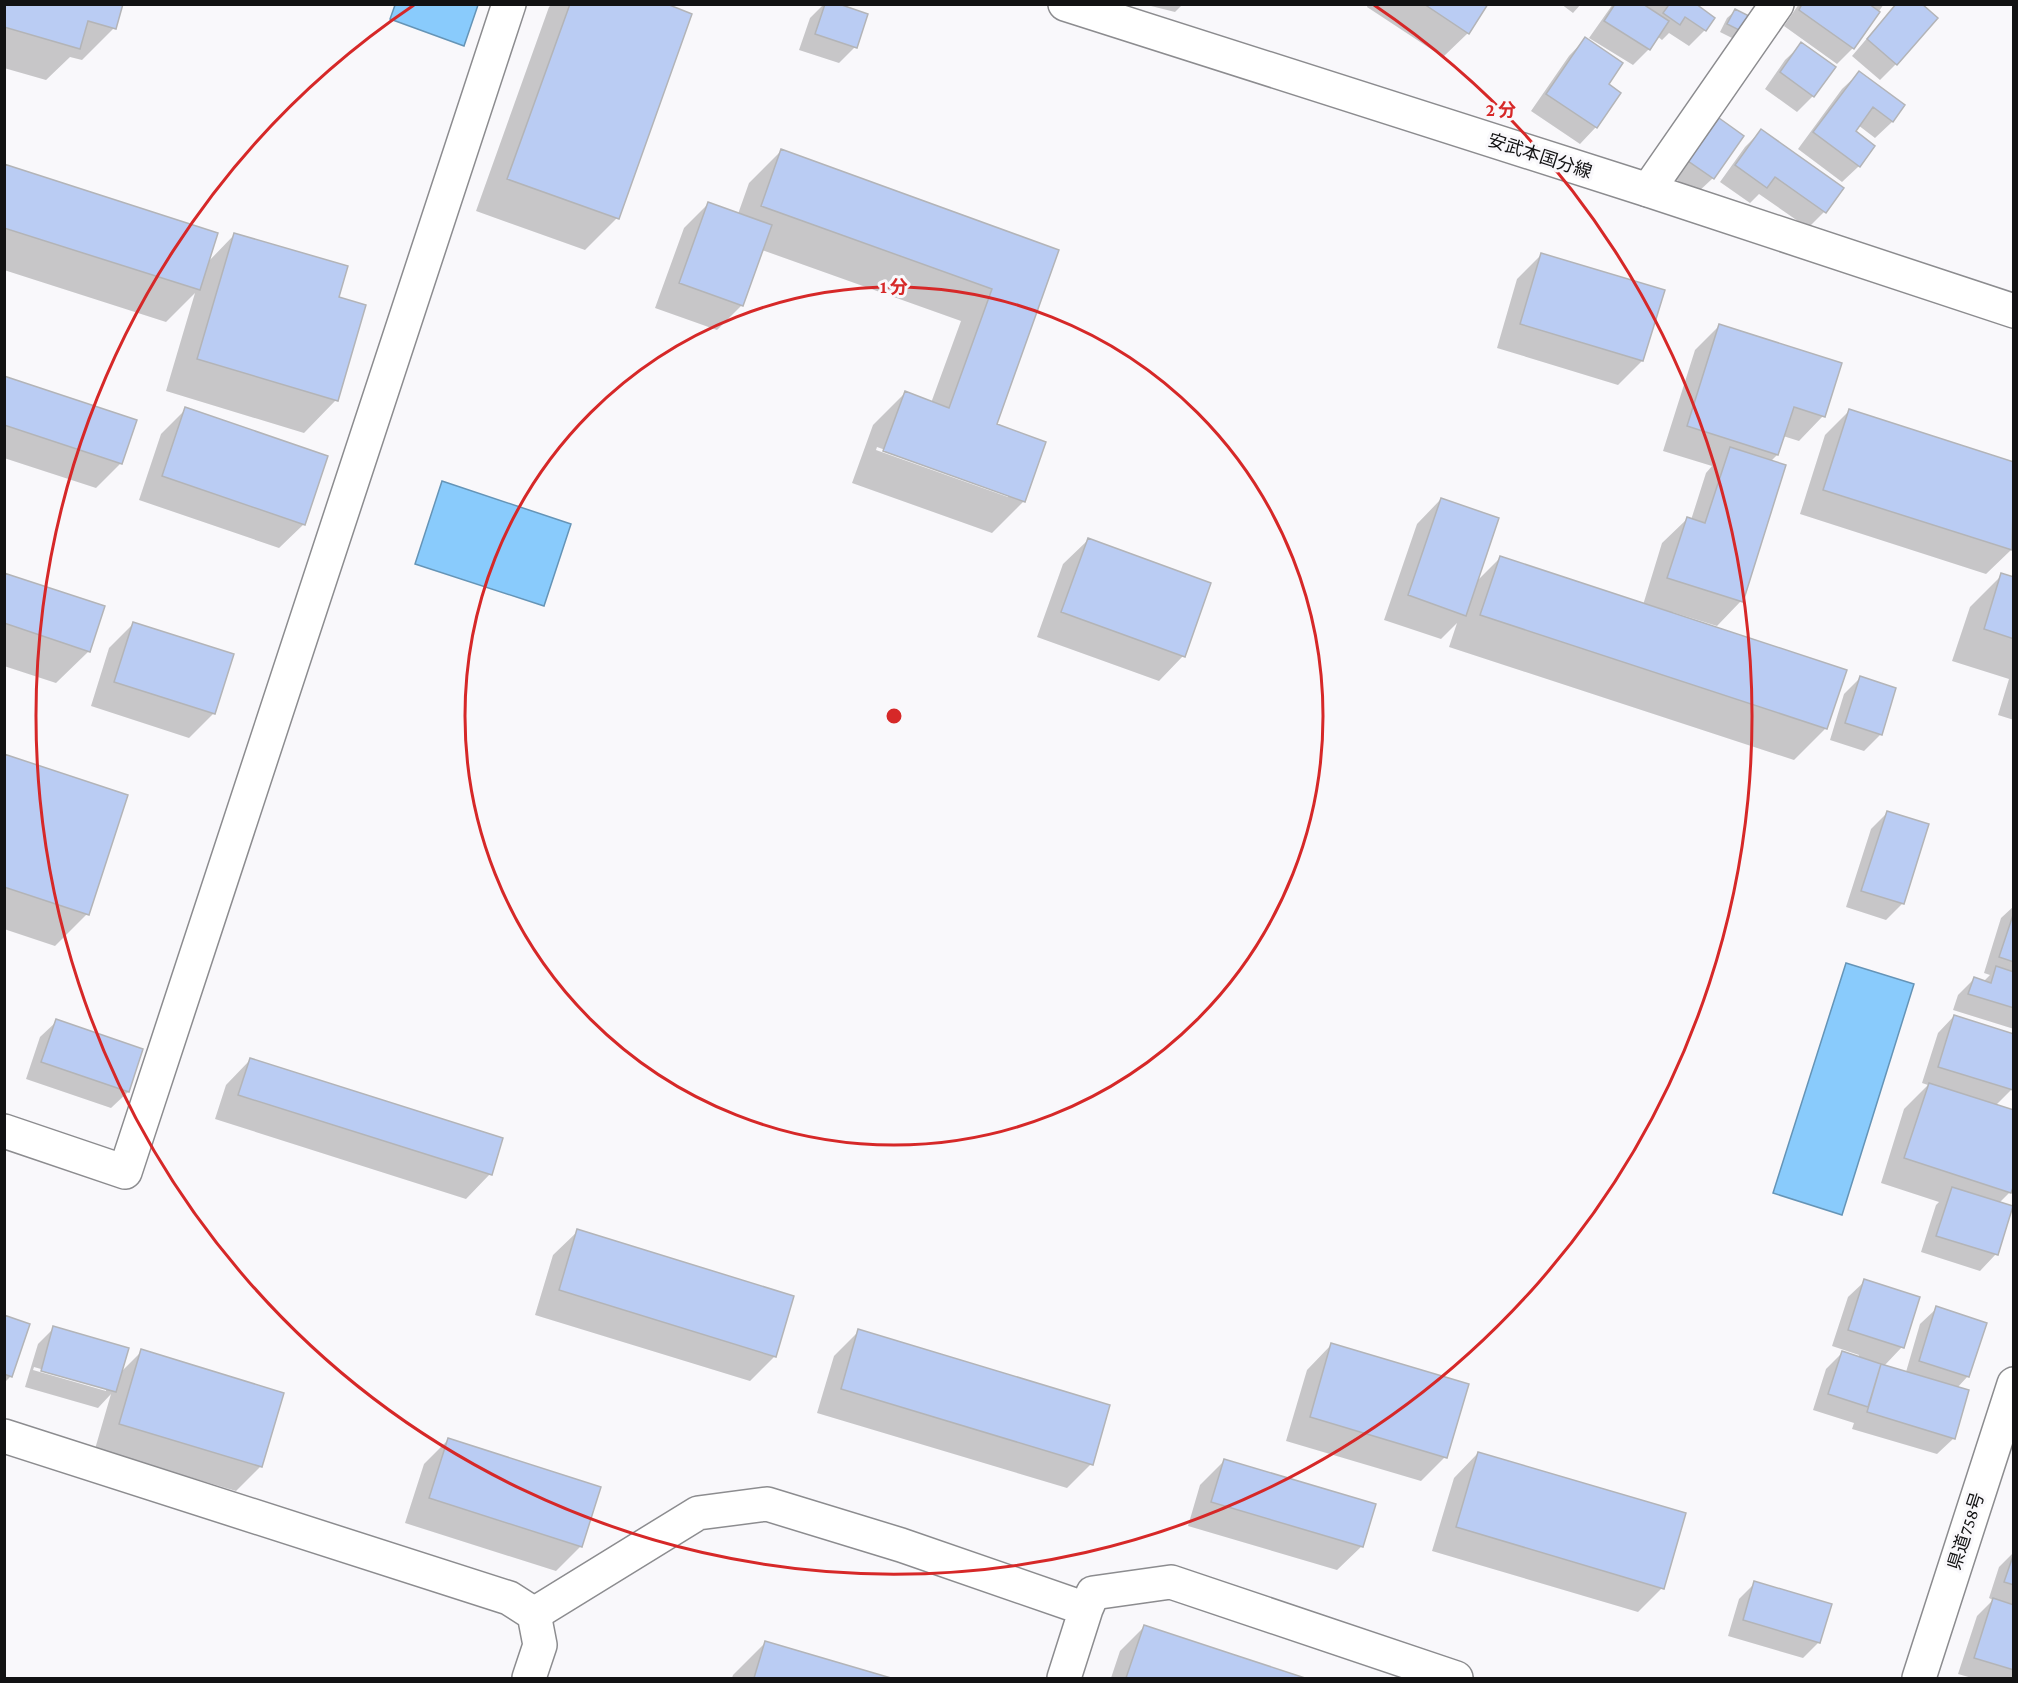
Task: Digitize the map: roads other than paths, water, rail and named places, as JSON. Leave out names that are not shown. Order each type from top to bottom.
[{"type":"street","points":[[4,1131],[125,1172],[509,4]]},
{"type":"street","name":"安武本国分線","points":[[1065,4],[1648,190],[2013,311]]},
{"type":"street","points":[[1648,190],[1777,4]]},
{"type":"street","name":"県道758号","points":[[1919,1678],[2010,1405]]},
{"type":"street","points":[[4,1436],[509,1598],[534,1614],[540,1645],[529,1678]]},
{"type":"street","points":[[534,1614],[698,1513],[767,1503],[901,1545],[1086,1609]]},
{"type":"street","points":[[1064,1678],[1086,1609],[1094,1593],[1171,1582],[1456,1678]]},
{"type":"water","points":[[395,4],[478,5],[464,46],[390,19]]},
{"type":"water","points":[[442,481],[571,524],[544,606],[415,564]]},
{"type":"water","points":[[1846,963],[1914,984],[1842,1215],[1773,1193]]}]
